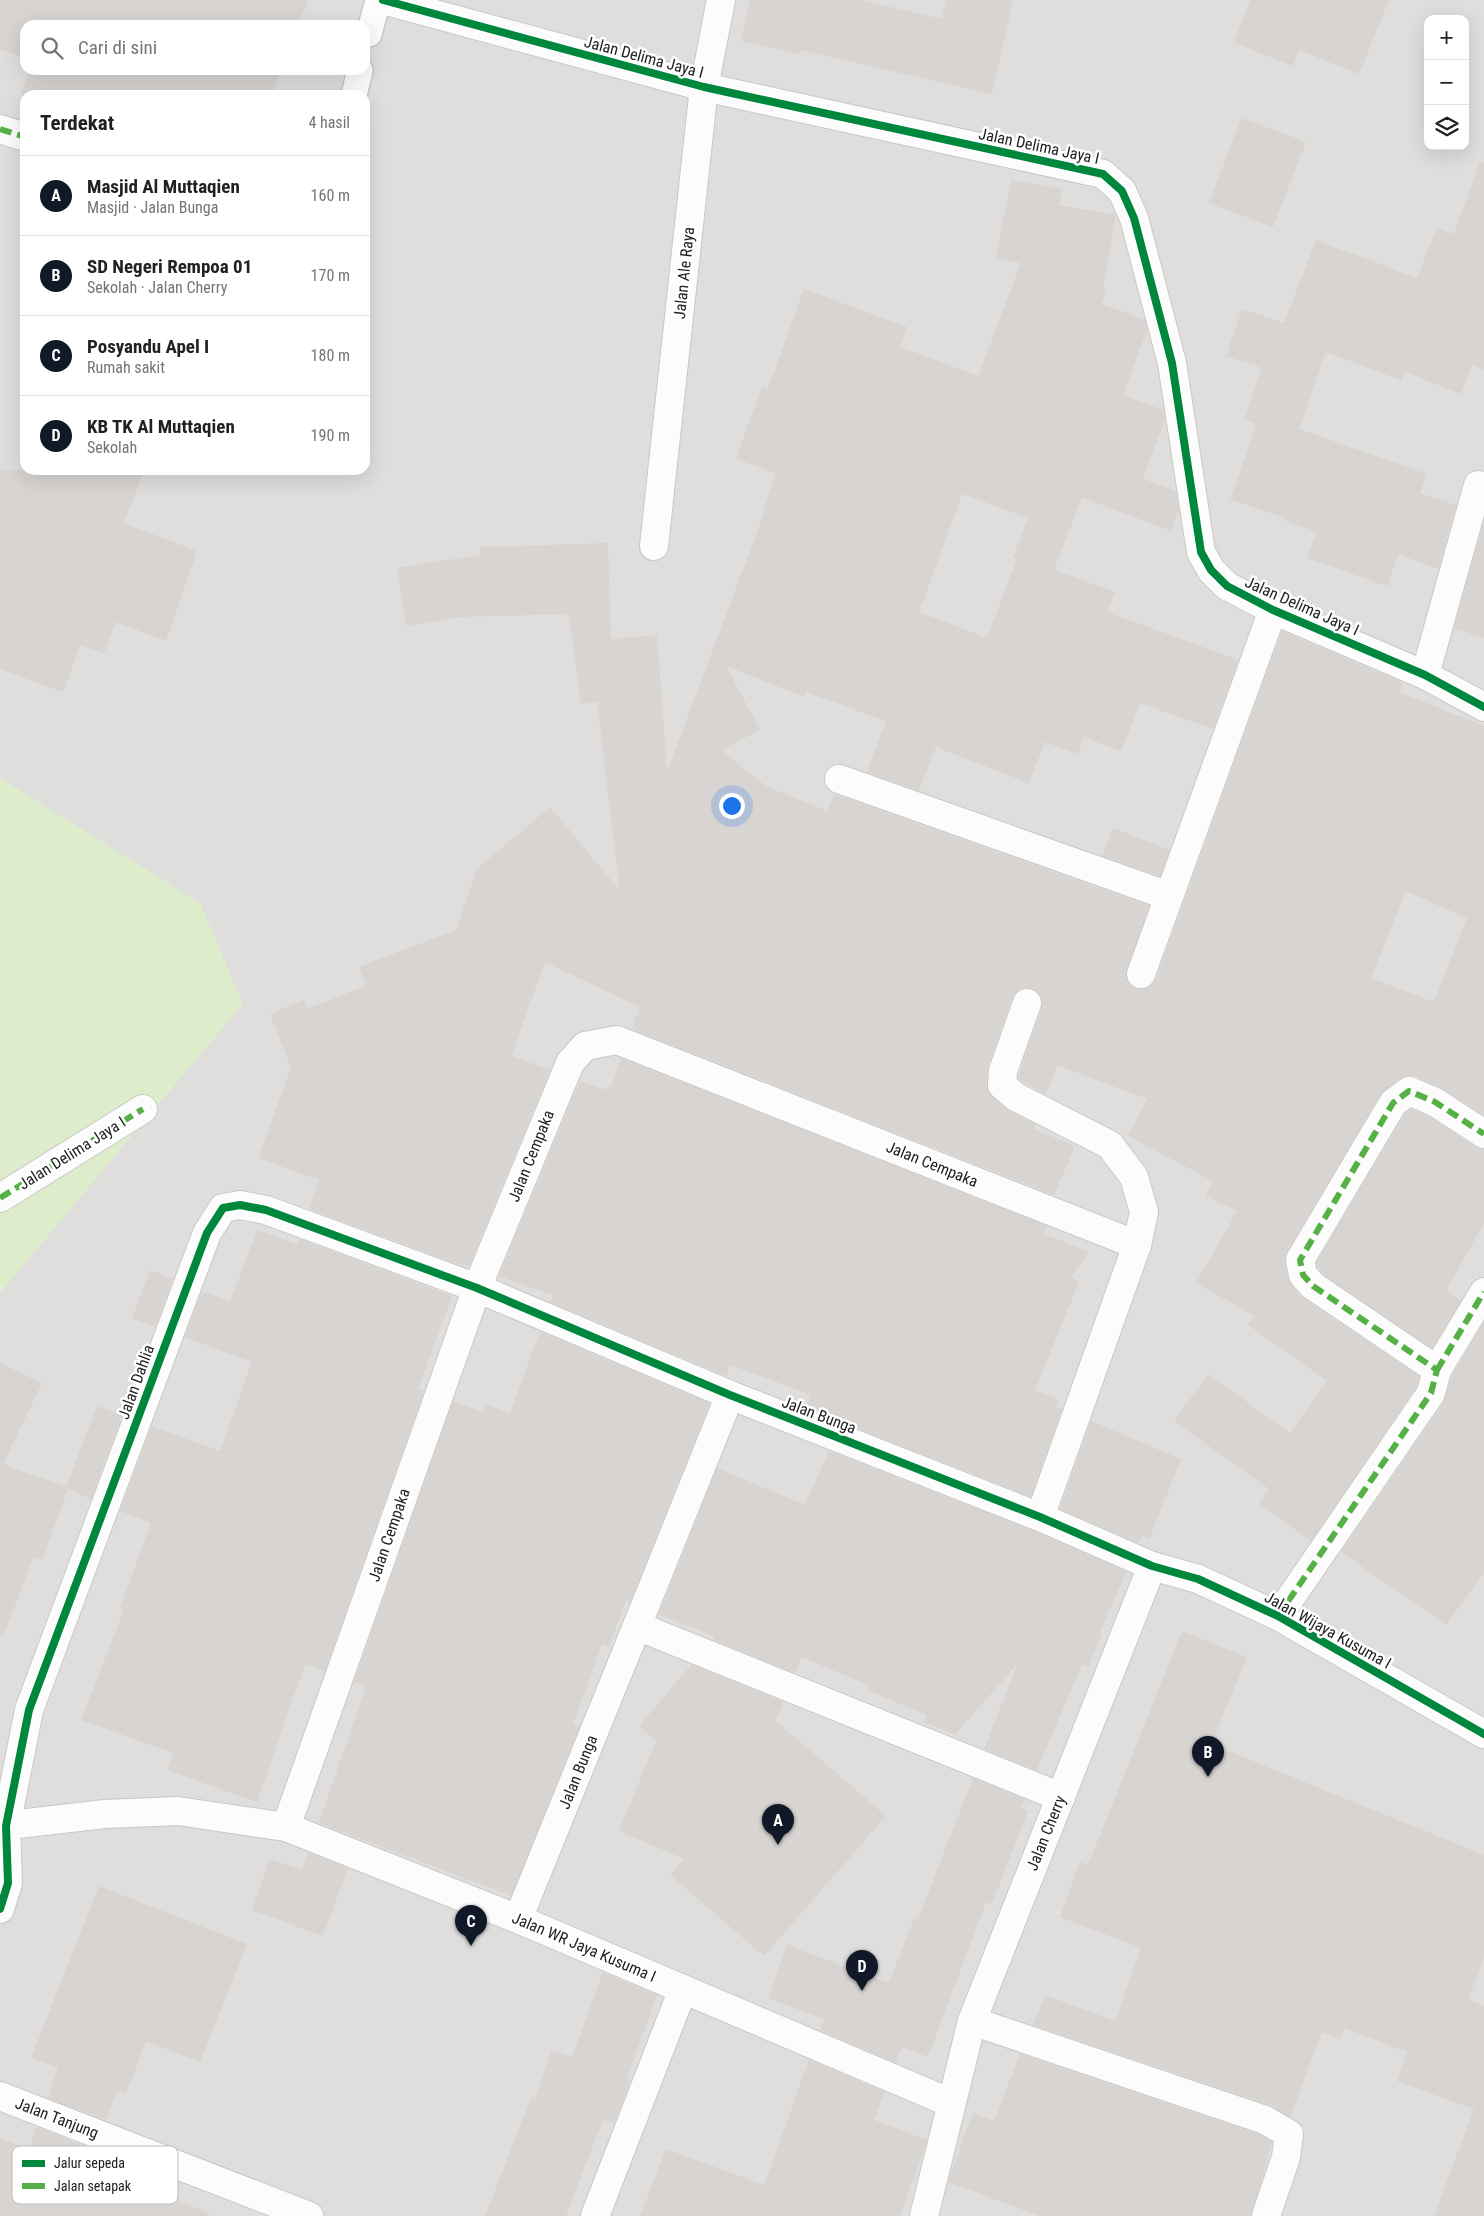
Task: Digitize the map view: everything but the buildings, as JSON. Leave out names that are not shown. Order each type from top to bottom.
[{"type":"street","name":"Jalan Delima Jaya I","points":[[383,0],[704,87],[1103,174],[1122,190],[1134,218],[1172,363],[1201,552],[1211,570],[1227,586],[1273,610],[1425,675],[1484,706]]},
{"type":"street","name":"Jalan Ale Raya","points":[[654,546],[704,87],[720,0]]},
{"type":"street","points":[[0,129],[20,135]]},
{"type":"street","points":[[1425,675],[1478,485]]},
{"type":"street","points":[[1141,974],[1273,610]]},
{"type":"street","points":[[839,779],[1169,896]]},
{"type":"street","points":[[1027,1003],[1003,1071],[1002,1085],[1016,1096],[1110,1145],[1134,1177],[1144,1212],[1137,1245],[1040,1517]]},
{"type":"street","name":"Jalan Cempaka","points":[[286,1827],[477,1288],[570,1063],[585,1046],[617,1040],[1137,1245]]},
{"type":"street","points":[[1438,1370],[1313,1286],[1302,1274],[1300,1260],[1393,1103],[1408,1091],[1434,1102],[1484,1134]]},
{"type":"street","name":"Jalan Delima Jaya I","points":[[0,1198],[143,1109]]},
{"type":"street","name":"Jalan Dahlia","points":[[0,1909],[8,1883],[3,1826],[29,1710],[207,1233],[223,1208],[240,1205],[266,1210],[477,1288]]},
{"type":"street","name":"Jalan Bunga","points":[[477,1288],[730,1395],[1040,1517],[1152,1566]]},
{"type":"street","points":[[1278,1616],[1431,1393],[1438,1370],[1484,1292]]},
{"type":"street","name":"Jalan Bunga","points":[[518,1919],[730,1395]]},
{"type":"street","name":"Jalan Wijaya Kusuma I","points":[[1152,1566],[1198,1579],[1278,1616],[1484,1734]]},
{"type":"street","name":"Jalan Cherry","points":[[924,2216],[972,2021],[1152,1566]]},
{"type":"street","points":[[637,1626],[1061,1797]]},
{"type":"street","name":"Jalan WR Jaya Kusuma I","points":[[3,1826],[105,1814],[178,1811],[286,1827],[518,1919],[951,2103]]},
{"type":"street","points":[[595,2216],[683,1989]]},
{"type":"street","points":[[972,2021],[1265,2120],[1289,2134],[1286,2158],[1266,2216]]},
{"type":"street","name":"Jalan Tanjung","points":[[0,2096],[129,2146]]},
{"type":"street","name":"Jalan Tanjung","points":[[178,2165],[309,2216]]},
{"type":"lane","points":[[370,30],[378,0]]},
{"type":"lane","points":[[355,90],[359,75]]},
{"type":"shaded area","points":[[0,0],[1484,0],[1484,2216],[0,2216]]},
{"type":"green space","points":[[0,778],[200,903],[243,1004],[0,1293]]},
{"type":"marked path","points":[[0,129],[20,135]]},
{"type":"marked path","points":[[1278,1616],[1431,1393],[1437,1370],[1313,1286],[1303,1275],[1300,1260],[1393,1103],[1409,1091],[1435,1102],[1484,1134]]},
{"type":"marked path","points":[[0,1198],[143,1109]]},
{"type":"marked path","points":[[1437,1370],[1484,1292]]},
{"type":"cycle path","points":[[383,0],[704,87],[1103,174],[1122,191],[1134,218],[1172,363],[1201,552],[1211,570],[1227,586],[1273,610],[1425,675],[1484,707]]},
{"type":"cycle path","points":[[0,1909],[8,1883],[6,1826],[29,1710],[207,1233],[223,1208],[240,1205],[266,1210],[477,1288],[730,1395],[1040,1517],[1152,1566],[1198,1579],[1278,1616],[1484,1734]]},
{"type":"place","name":"SD Negeri Rempoa 01","points":[[1208,1777]]},
{"type":"place","name":"Masjid Al Muttaqien","points":[[778,1845]]},
{"type":"place","name":"Posyandu Apel I","points":[[471,1946]]},
{"type":"place","name":"KB TK Al Muttaqien","points":[[862,1991]]}]
